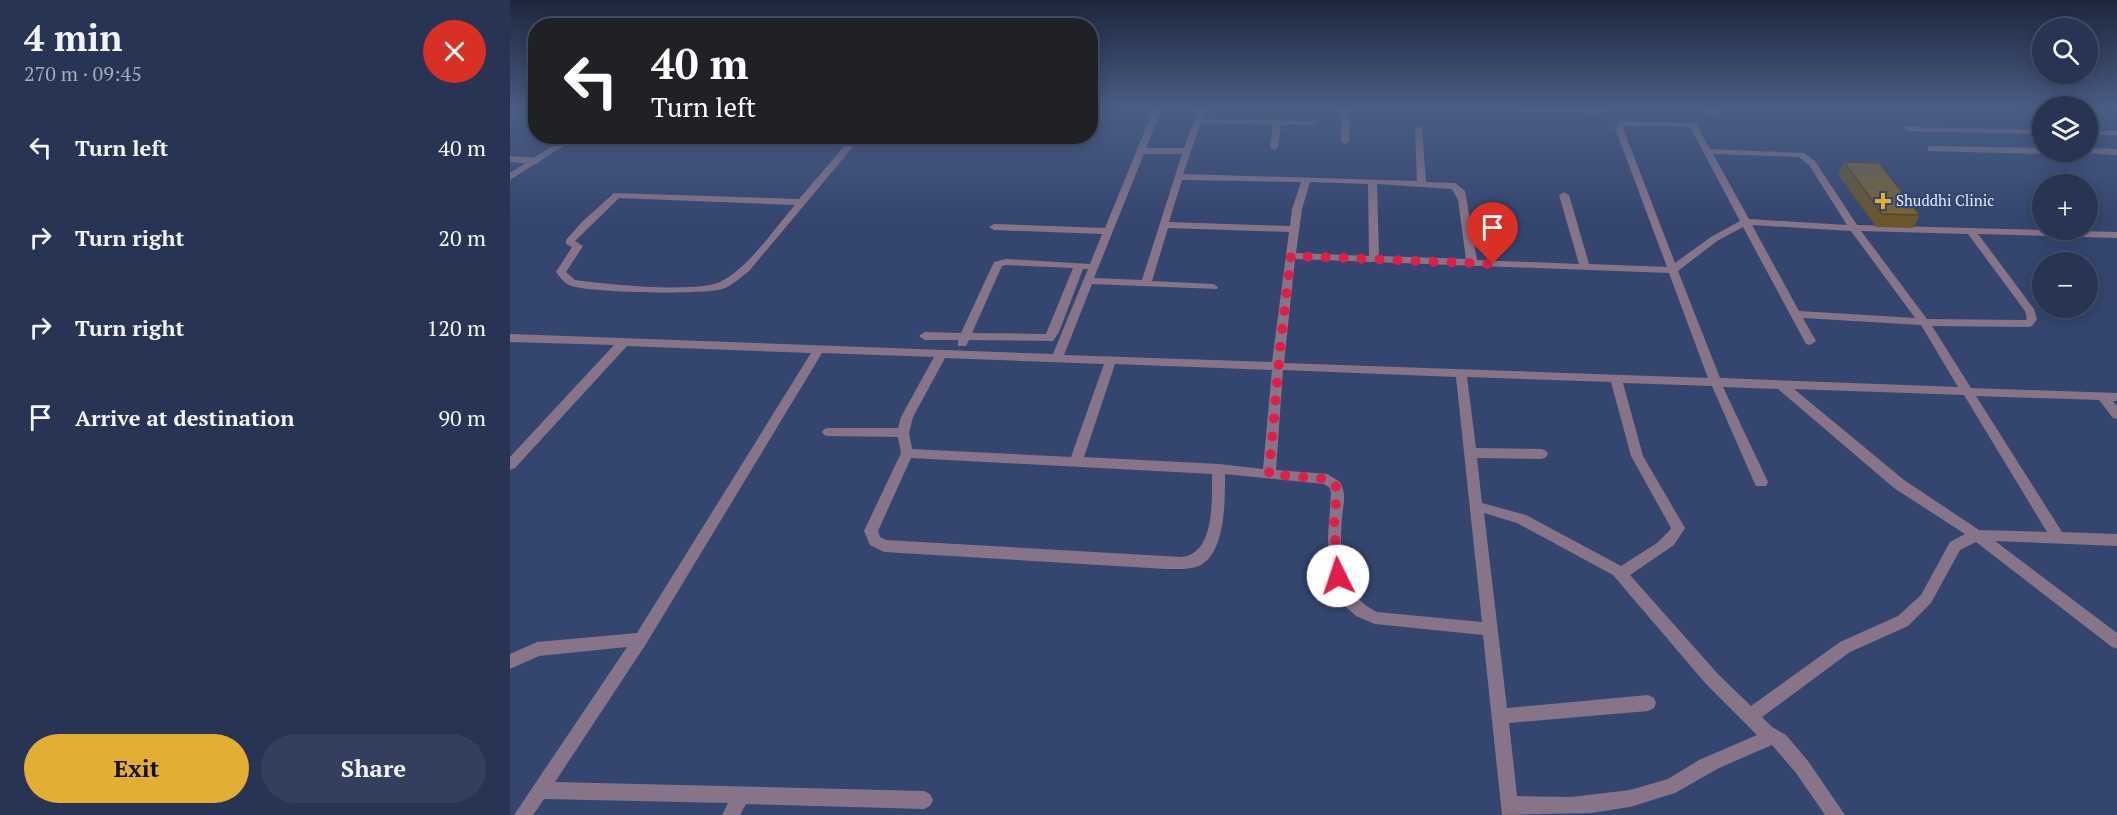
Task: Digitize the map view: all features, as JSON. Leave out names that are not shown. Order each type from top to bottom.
[{"type":"street","points":[[510,177],[559,146]]},
{"type":"street","points":[[801,202],[617,195],[569,242],[578,246],[561,272],[572,283],[579,285],[716,288],[732,280],[745,269],[849,146]]},
{"type":"street","points":[[1057,358],[1142,146]]},
{"type":"street","points":[[1146,284],[1189,146]]},
{"type":"street","points":[[1420,146],[1422,183]]},
{"type":"street","points":[[1627,146],[1716,383],[1761,482]]},
{"type":"street","points":[[1703,146],[1810,341]]},
{"type":"street","points":[[1931,149],[2032,151]]},
{"type":"street","points":[[1140,151],[1187,151]]},
{"type":"street","points":[[1706,151],[1801,155],[1812,163],[1854,228],[1924,322],[2058,538]]},
{"type":"street","points":[[2098,151],[2117,152]]},
{"type":"street","points":[[510,159],[536,161]]},
{"type":"street","points":[[1178,177],[1372,181],[1455,186],[1460,191],[1472,263]]},
{"type":"street","points":[[1269,474],[1278,366],[1291,256],[1306,180]]},
{"type":"street","points":[[1372,181],[1374,259]]},
{"type":"street","points":[[1564,195],[1585,267]]},
{"type":"street","points":[[1291,256],[1673,270],[1714,239],[1745,222],[1854,228],[2117,235]]},
{"type":"street","points":[[1164,225],[1295,228]]},
{"type":"street","points":[[994,227],[1107,231]]},
{"type":"street","points":[[1795,314],[1924,322],[2028,324],[2032,319],[2015,289],[1970,230]]},
{"type":"street","points":[[1093,266],[1002,262],[965,337],[948,354],[907,417],[903,433],[907,453],[871,531],[875,541],[884,546],[1166,563],[1193,562],[1208,550],[1213,533],[1219,469]]},
{"type":"street","points":[[925,336],[1048,338],[1054,332],[1079,266]]},
{"type":"street","points":[[1087,280],[1213,287]]},
{"type":"street","points":[[510,338],[2117,397]]},
{"type":"street","points":[[510,465],[624,342]]},
{"type":"street","points":[[523,815],[641,639],[819,349]]},
{"type":"street","points":[[1076,462],[1112,360]]},
{"type":"street","points":[[1461,373],[1510,810],[1601,804],[1641,796],[1671,786],[1704,766],[1773,737]]},
{"type":"street","points":[[1616,379],[1637,456],[1678,528],[1676,535],[1666,544],[1621,574]]},
{"type":"street","points":[[1781,385],[1899,484],[1977,534],[2117,642]]},
{"type":"street","points":[[2103,397],[2117,415]]},
{"type":"street","points":[[828,432],[903,433]]},
{"type":"street","points":[[907,453],[1219,469],[1327,479],[1334,483],[1337,489],[1334,525],[1338,576],[1349,603],[1360,613],[1375,618],[1490,629]]},
{"type":"street","points":[[1470,453],[1542,454]]},
{"type":"street","points":[[1476,506],[1521,519],[1621,574],[1705,670],[1802,767],[1836,815]]},
{"type":"street","points":[[1750,716],[1845,647],[1903,621],[1926,599],[1955,546],[1977,534],[2117,540]]},
{"type":"street","points":[[510,662],[537,649],[641,639]]},
{"type":"street","points":[[1500,716],[1647,703]]},
{"type":"street","points":[[540,790],[924,800]]},
{"type":"street","points":[[731,815],[741,795]]},
{"type":"building","points":[[1844,162],[1879,163],[1920,215],[1882,214]]},
{"type":"place","name":"Shuddhi Clinic","points":[[1883,201]]},
{"type":"route","points":[[1338,576],[1334,525],[1337,489],[1334,483],[1327,479],[1269,474],[1291,256],[1493,264]]}]
